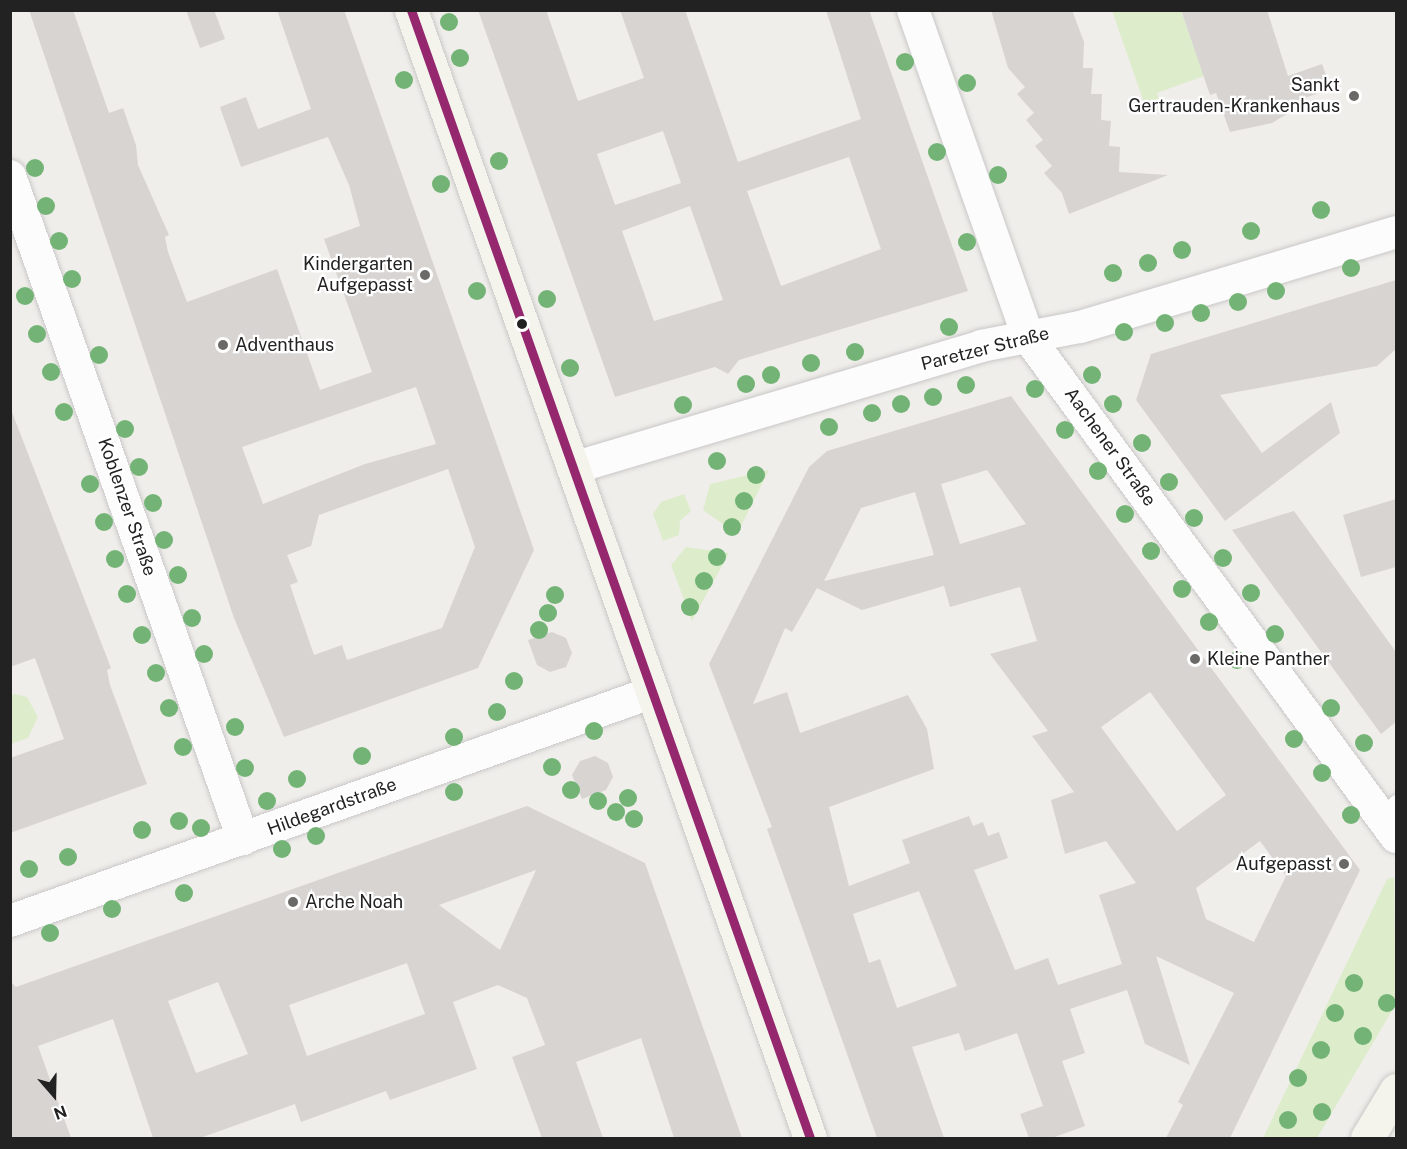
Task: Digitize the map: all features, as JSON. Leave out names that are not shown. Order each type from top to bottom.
[{"type":"main road","points":[[411,10],[810,1138]]},
{"type":"main road","points":[[1367,1138],[1396,1090]]},
{"type":"street","name":"Aachener Straße","points":[[913,10],[1028,338],[1391,818]]},
{"type":"street","name":"Koblenzer Straße","points":[[10,176],[243,839]]},
{"type":"street","name":"Paretzer Straße","points":[[573,468],[981,346],[1080,327],[1396,232]]},
{"type":"street","name":"Hildegardstraße","points":[[10,921],[653,692]]},
{"type":"green space","points":[[1112,11],[1181,11],[1204,76],[1157,93],[1161,107],[1147,111]]},
{"type":"green space","points":[[769,470],[737,534],[703,510],[710,484]]},
{"type":"green space","points":[[684,494],[691,511],[680,521],[679,535],[663,541],[653,514],[661,502]]},
{"type":"green space","points":[[686,547],[729,553],[692,621],[671,565]]},
{"type":"green space","points":[[15,694],[27,697],[38,717],[28,738],[11,744],[11,696]]},
{"type":"green space","points":[[1394,877],[1396,1004],[1317,1138],[1263,1138],[1387,879]]},
{"type":"building","points":[[29,10],[73,10],[109,113],[123,108],[136,145],[138,165],[169,235],[165,237],[168,252],[187,302],[277,269],[320,390],[372,372],[324,239],[360,226],[349,185],[328,137],[241,167],[220,107],[246,97],[258,129],[311,109],[277,10],[344,10],[534,550],[478,668],[284,737],[234,618]],"holes":[[[416,387],[436,444],[365,464],[263,504],[242,447]],[[448,469],[475,547],[442,628],[347,660],[342,645],[314,655],[290,585],[298,582],[287,555],[311,546],[319,515]]]},
{"type":"building","points":[[186,10],[214,10],[225,39],[200,48]]},
{"type":"building","points":[[478,10],[546,10],[578,101],[644,78],[620,10],[685,10],[738,162],[861,119],[826,10],[869,10],[968,291],[739,360],[728,374],[715,367],[615,397]],"holes":[[[663,131],[681,183],[615,205],[597,154]],[[849,157],[881,249],[781,286],[747,191]],[[690,206],[723,300],[654,321],[622,231]]]},
{"type":"building","points":[[991,10],[1072,10],[1084,42],[1083,68],[1093,68],[1091,94],[1102,94],[1101,120],[1111,121],[1109,146],[1120,147],[1119,172],[1168,175],[1069,214],[1062,193],[1044,173],[1052,166],[1035,146],[1043,140],[1026,120],[1034,113],[1017,94],[1025,87],[1008,68]]},
{"type":"building","points":[[1181,10],[1267,10],[1288,76],[1322,64],[1331,89],[1284,105],[1287,114],[1272,123],[1230,132],[1216,93],[1210,95]]},
{"type":"building","points":[[1396,280],[1396,349],[1377,366],[1220,395],[1262,453],[1331,402],[1340,433],[1225,521],[1136,400],[1151,354]]},
{"type":"building","points":[[1011,396],[1360,870],[1230,1138],[1166,1138],[1183,1105],[1178,1102],[1234,993],[1156,956],[1190,1065],[1145,1044],[1127,990],[1070,1009],[1085,1053],[1062,1061],[1085,1126],[1052,1138],[1029,1138],[1020,1114],[1043,1106],[1017,1033],[965,1051],[959,1033],[912,1047],[944,1138],[877,1138],[767,829],[772,827],[709,664],[809,467],[827,451]],"holes":[[[987,470],[1026,524],[960,544],[941,484]],[[915,492],[934,555],[824,581],[861,508]],[[944,586],[950,607],[1020,587],[1037,641],[990,654],[1048,731],[1032,736],[1074,792],[1051,800],[1065,854],[1106,841],[1136,883],[1099,895],[1122,964],[1058,985],[1048,958],[1015,970],[974,870],[1008,858],[999,832],[988,836],[983,822],[973,826],[969,816],[902,840],[910,863],[849,886],[829,807],[934,769],[927,729],[908,695],[800,733],[787,692],[753,704],[785,628],[792,632],[817,588],[862,610]],[[1150,692],[1226,795],[1177,831],[1101,727]],[[1260,841],[1286,876],[1254,942],[1206,919],[1196,888]],[[919,891],[957,986],[897,1008],[880,959],[869,963],[853,914]]]},
{"type":"building","points":[[10,407],[111,668],[107,670],[110,685],[147,784],[10,833],[10,758],[64,739],[35,658],[10,667]]},
{"type":"building","points":[[1396,499],[1396,567],[1361,577],[1343,515]]},
{"type":"building","points":[[1294,511],[1396,652],[1396,722],[1381,734],[1232,530]]},
{"type":"building","points":[[552,632],[566,638],[572,653],[566,667],[550,672],[537,665],[528,640]]},
{"type":"building","points":[[595,756],[608,763],[613,777],[606,790],[582,799],[572,775],[580,761]]},
{"type":"building","points":[[527,806],[645,863],[742,1138],[674,1138],[641,1038],[576,1062],[603,1138],[542,1138],[512,1057],[545,1045],[527,998],[498,985],[453,1002],[477,1069],[390,1100],[386,1091],[301,1122],[295,1104],[200,1138],[153,1138],[113,1019],[38,1046],[71,1138],[10,1138],[10,981],[16,987]],"holes":[[[536,870],[500,950],[439,905]],[[407,963],[425,1014],[307,1056],[289,1005]],[[218,982],[248,1054],[196,1073],[168,1001]]]},
{"type":"transit line","points":[[411,10],[810,1138]]},
{"type":"place","name":"Sankt Gertrauden-Krankenhaus","points":[[1354,96]]},
{"type":"place","name":"Kindergarten Aufgepasst","points":[[425,275]]},
{"type":"place","name":"Adventhaus","points":[[223,345]]},
{"type":"place","name":"Kleine Panther","points":[[1195,659]]},
{"type":"place","name":"Aufgepasst","points":[[1344,864]]},
{"type":"place","name":"Arche Noah","points":[[293,902]]}]
